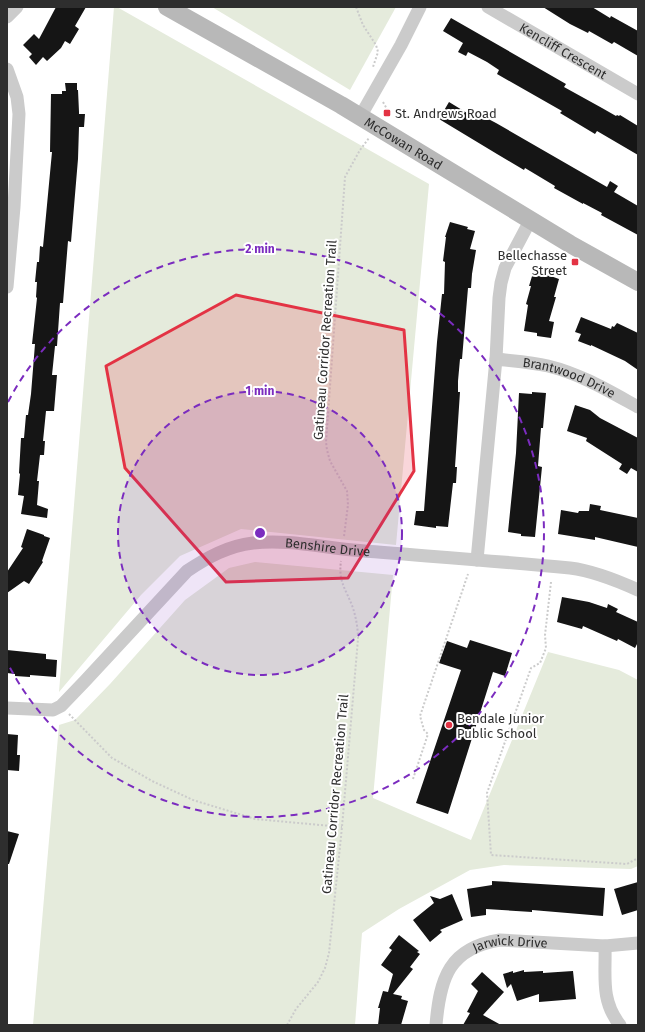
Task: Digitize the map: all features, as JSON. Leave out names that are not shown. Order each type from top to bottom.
[{"type":"main road","name":"McCowan Road","points":[[167,7],[341,105],[570,244],[638,282]]},
{"type":"street","points":[[7,17],[17,7]]},
{"type":"street","points":[[360,117],[420,7]]},
{"type":"street","name":"Kencliff Crescent","points":[[488,7],[638,94]]},
{"type":"street","points":[[7,69],[17,96],[19,114],[10,207],[7,287]]},
{"type":"street","points":[[477,560],[496,359],[499,298],[505,268],[531,219]]},
{"type":"street","name":"Brantwood Drive","points":[[496,359],[548,366],[561,370],[608,390],[638,407]]},
{"type":"street","name":"Benshire Drive","points":[[61,706],[86,681],[187,571],[207,558],[230,548],[254,543],[287,543],[584,570],[638,590]]},
{"type":"street","points":[[7,708],[53,710],[61,706]]},
{"type":"street","name":"Jarwick Drive","points":[[436,1025],[441,988],[450,967],[459,957],[488,942],[500,940],[605,946],[638,943]]},
{"type":"street","points":[[605,946],[605,995],[616,1020],[620,1025]]},
{"type":"path","points":[[356,7],[363,25],[378,52],[376,62],[372,69]]},
{"type":"path","points":[[383,116],[387,109],[384,103]]},
{"type":"path","name":"Gatineau Corridor Recreation Trail","points":[[343,542],[348,505],[347,491],[330,461],[327,450],[327,427],[345,177],[360,150],[368,140]]},
{"type":"path","name":"Gatineau Corridor Recreation Trail","points":[[287,1025],[296,1009],[318,982],[325,968],[329,953],[342,827],[358,639],[358,626],[353,608],[340,579],[339,572],[341,559]]},
{"type":"path","points":[[413,779],[428,734],[424,730],[420,716],[468,574]]},
{"type":"path","points":[[551,582],[545,635],[546,648],[540,663],[531,668],[486,793],[491,855],[627,864],[638,858]]},
{"type":"path","points":[[61,706],[112,758],[152,781],[193,800],[255,819],[342,827]]},
{"type":"highlighted area","points":[[236,295],[404,330],[414,471],[348,578],[226,582],[125,468],[106,366]]},
{"type":"green space","points":[[114,7],[117,7],[429,184],[396,545],[241,529],[180,556],[141,595],[59,692]]},
{"type":"green space","points":[[212,7],[396,7],[350,90]]},
{"type":"green space","points":[[255,562],[393,575],[373,798],[471,840],[548,652],[619,670],[638,680],[638,866],[631,869],[504,865],[470,870],[399,909],[362,933],[355,1025],[33,1025],[59,725],[75,720],[110,684],[185,600],[229,568]]},
{"type":"building","points":[[56,7],[86,7],[75,26],[79,29],[70,44],[65,41],[61,48],[47,61],[43,57],[36,65],[29,57],[32,54],[23,45],[34,34],[39,39]]},
{"type":"building","points":[[543,7],[592,7],[610,18],[611,16],[638,31],[638,56],[614,42],[612,44],[589,31],[588,33],[570,24]]},
{"type":"building","points":[[451,18],[566,84],[564,87],[616,116],[620,115],[638,126],[638,155],[597,131],[595,134],[560,113],[562,111],[497,74],[499,70],[487,62],[468,52],[466,56],[458,52],[463,43],[443,31]]},
{"type":"building","points":[[65,83],[77,83],[79,114],[85,114],[84,127],[79,127],[78,159],[71,242],[68,241],[63,303],[60,303],[57,346],[55,346],[52,375],[57,375],[54,411],[46,411],[43,441],[45,441],[44,455],[40,455],[37,481],[39,481],[37,505],[48,509],[47,518],[21,514],[24,496],[18,495],[21,438],[24,438],[26,415],[28,415],[35,344],[32,344],[37,298],[37,282],[35,282],[37,262],[39,262],[40,246],[43,247],[52,152],[50,152],[51,94],[62,94],[62,91],[66,91]]},
{"type":"building","points":[[449,102],[472,116],[475,112],[496,123],[607,187],[610,181],[618,186],[614,192],[638,206],[638,235],[601,215],[602,213],[554,188],[555,186],[525,168],[524,170],[439,119]]},
{"type":"building","points":[[450,222],[468,227],[467,229],[475,231],[470,249],[476,250],[471,288],[468,288],[462,359],[460,359],[458,381],[458,392],[460,392],[455,467],[457,467],[456,483],[453,483],[448,527],[436,526],[436,528],[414,525],[416,511],[424,511],[437,342],[442,294],[444,294],[445,262],[443,261],[445,237]]},
{"type":"building","points":[[533,273],[545,277],[545,274],[559,279],[554,297],[556,297],[549,321],[554,322],[551,338],[537,336],[537,333],[524,331],[528,305],[526,304]]},
{"type":"building","points":[[581,317],[611,329],[612,326],[614,327],[617,323],[638,333],[638,370],[625,361],[591,345],[578,341],[581,334],[575,332]]},
{"type":"building","points":[[532,392],[546,393],[538,466],[542,467],[535,537],[521,536],[521,534],[508,532],[516,453],[519,393],[532,394]]},
{"type":"building","points":[[575,405],[590,410],[600,418],[638,438],[638,472],[631,468],[627,474],[619,469],[622,464],[586,441],[587,438],[567,431]]},
{"type":"building","points":[[590,504],[601,506],[600,510],[638,518],[638,547],[595,537],[595,540],[558,534],[561,510],[578,513],[579,511],[589,511]]},
{"type":"building","points":[[27,529],[50,538],[42,561],[43,562],[29,584],[24,581],[7,593],[7,572],[23,548],[21,547]]},
{"type":"building","points":[[562,597],[589,602],[607,608],[608,604],[618,609],[616,612],[638,622],[638,642],[635,648],[618,639],[617,641],[583,626],[582,629],[557,622]]},
{"type":"building","points":[[470,640],[512,653],[505,676],[493,672],[448,814],[416,803],[461,670],[439,663],[447,641],[467,648]]},
{"type":"building","points":[[7,650],[46,654],[46,659],[57,660],[56,677],[30,675],[30,677],[15,676],[15,674],[7,673]]},
{"type":"building","points":[[7,734],[18,735],[17,755],[20,755],[19,771],[7,770]]},
{"type":"building","points":[[7,831],[19,834],[9,864],[7,864]]},
{"type":"building","points":[[492,881],[605,888],[603,916],[532,910],[532,912],[486,909],[486,915],[471,917],[467,889],[492,885]]},
{"type":"building","points":[[638,882],[638,910],[622,915],[614,889]]},
{"type":"building","points":[[452,894],[463,920],[440,930],[442,932],[430,942],[413,920],[434,903],[430,896],[440,899]]},
{"type":"building","points":[[399,935],[419,951],[417,952],[420,954],[410,967],[413,969],[393,994],[402,996],[401,999],[408,1001],[401,1025],[378,1025],[380,1008],[378,1008],[383,991],[388,992],[393,974],[381,965],[392,950],[389,948]]},
{"type":"building","points":[[524,970],[524,972],[543,971],[543,973],[573,971],[576,999],[539,1002],[539,994],[517,1001],[511,984],[507,988],[503,974]]},
{"type":"building","points":[[482,972],[504,992],[483,1015],[501,1025],[463,1025],[470,1013],[467,1012],[478,991],[471,984]]},
{"type":"place","name":"St. Andrews Road","points":[[387,113]]},
{"type":"place","name":"Bellechasse Street","points":[[575,262]]},
{"type":"place","name":"Bendale Junior Public School","points":[[449,725]]}]
